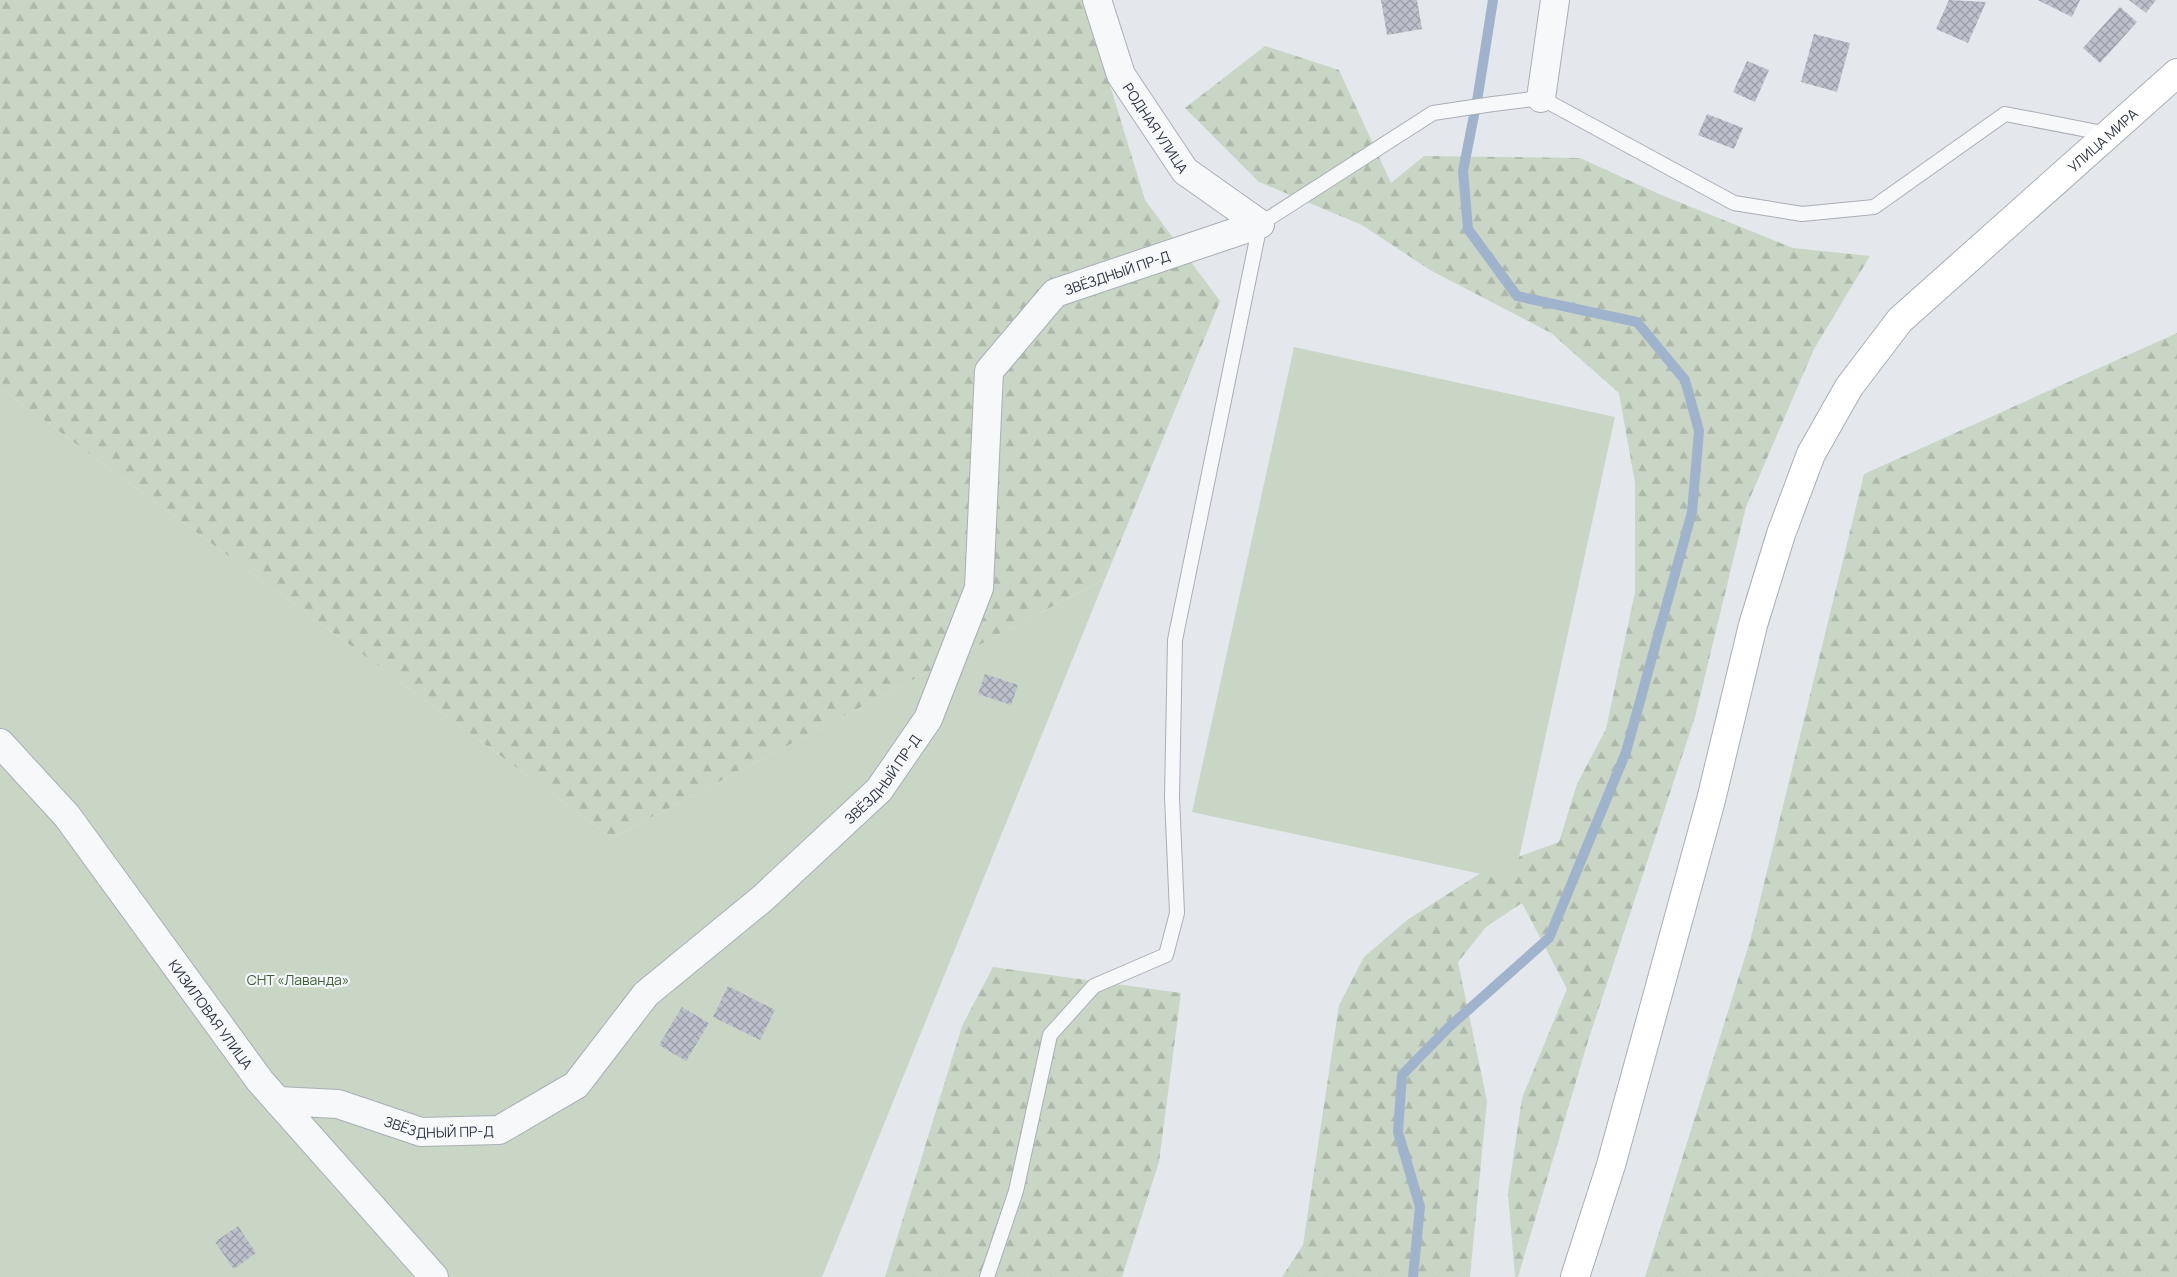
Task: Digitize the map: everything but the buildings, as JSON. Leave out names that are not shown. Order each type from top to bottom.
[{"type":"main road","name":"УЛИЦА МИРА","points":[[1575,1277],[1611,1166],[1701,839],[1753,625],[1781,534],[1811,454],[1849,387],[1900,320],[2177,73]]},
{"type":"street","name":"РОДНАЯ УЛИЦА","points":[[1097,0],[1121,75],[1186,171],[1260,224]]},
{"type":"street","points":[[1541,98],[1555,0]]},
{"type":"street","name":"ЗВЁЗДНЫЙ ПР-Д","points":[[278,1101],[338,1104],[421,1132],[500,1130],[576,1085],[646,994],[763,898],[879,790],[928,719],[979,588],[989,371],[1056,294],[1260,224]]},
{"type":"street","name":"КИЗИЛОВАЯ УЛИЦА","points":[[0,743],[67,816],[254,1073],[434,1277]]},
{"type":"lane","points":[[987,1277],[1016,1191],[1050,1035],[1094,986],[1166,955],[1177,913],[1172,797],[1175,640],[1260,224],[1433,113],[1541,98],[1734,203],[1802,214],[1874,207],[2005,114],[2108,134]]},
{"type":"green space","points":[[0,0],[1084,0],[1145,200],[1220,301],[1105,579],[612,838],[0,388]]},
{"type":"green space","points":[[1265,46],[1339,70],[1391,183],[1424,156],[1580,158],[1659,194],[1793,248],[1870,256],[1814,349],[1746,507],[1695,717],[1588,1041],[1518,1277],[1515,1277],[1508,1193],[1522,1098],[1567,989],[1522,903],[1486,927],[1458,962],[1487,1101],[1470,1277],[1282,1277],[1303,1245],[1339,1005],[1364,957],[1407,920],[1490,867],[1559,842],[1577,784],[1606,729],[1635,592],[1635,483],[1619,393],[1551,333],[1430,270],[1362,225],[1259,182],[1185,108]]},
{"type":"green space","points":[[2177,333],[2177,1277],[1645,1277],[1750,941],[1864,474]]},
{"type":"green space","points":[[1294,347],[1615,417],[1514,881],[1192,812]]},
{"type":"green space","name":"СНТ «Лаванда»","points":[[0,388],[612,838],[1105,579],[822,1277],[0,1277]]},
{"type":"green space","points":[[993,967],[1181,993],[1159,1162],[1122,1277],[885,1277],[962,1026]]},
{"type":"waterway","points":[[1413,1277],[1420,1207],[1398,1132],[1402,1075],[1449,1027],[1549,938],[1626,752],[1692,512],[1699,431],[1685,380],[1637,322],[1517,296],[1468,229],[1463,171],[1478,95],[1493,0]]}]
